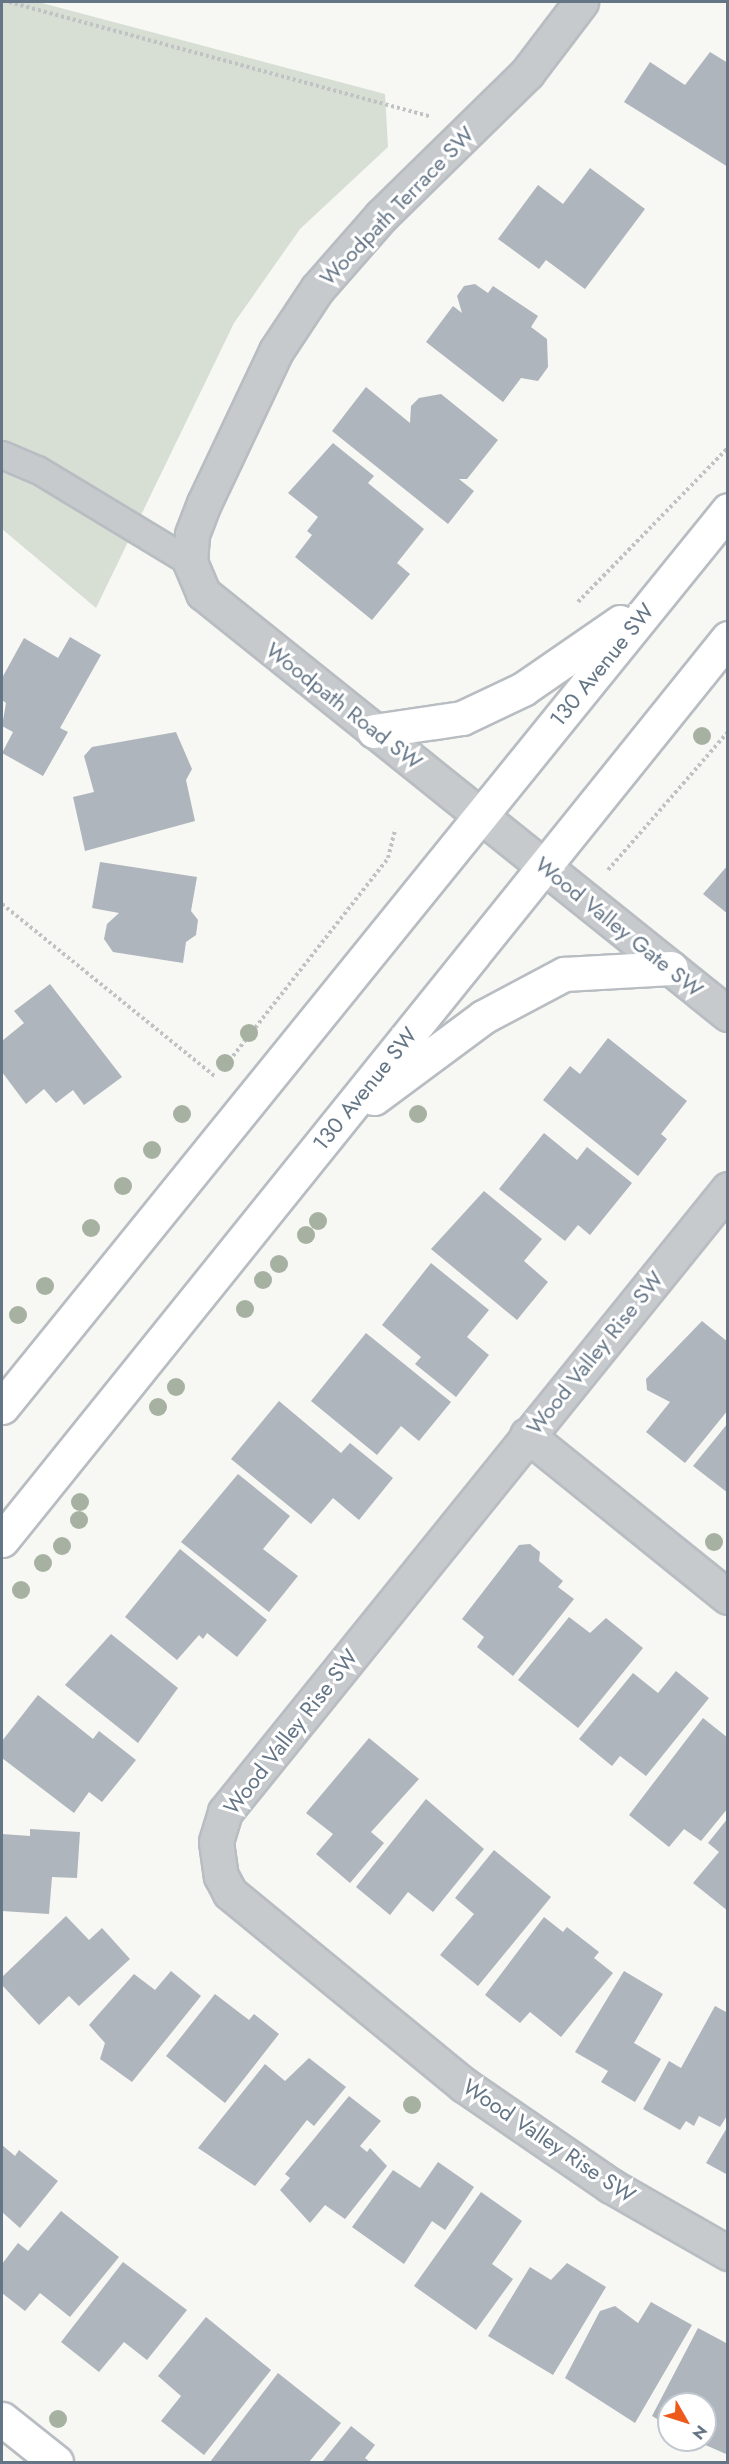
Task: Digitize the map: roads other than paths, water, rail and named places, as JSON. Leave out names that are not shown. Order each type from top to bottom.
[{"type":"street","name":"Woodpath Terrace SW","points":[[190,562],[192,535],[204,503],[296,318],[360,238],[527,73],[581,2]]},
{"type":"street","name":"130 Avenue SW","points":[[2,1407],[728,510]]},
{"type":"street","name":"Woodpath Road SW","points":[[190,562],[203,594],[511,841]]},
{"type":"street","points":[[374,731],[462,718],[523,689],[663,588]]},
{"type":"street","name":"130 Avenue SW","points":[[2,1540],[728,638]]},
{"type":"street","name":"Wood Valley Gate SW","points":[[511,841],[728,1014]]},
{"type":"street","points":[[328,1134],[483,1017],[564,974],[670,968]]},
{"type":"street","name":"Wood Valley Rise SW","points":[[728,1190],[527,1435],[225,1812],[217,1859],[230,1893],[464,2085],[611,2186],[728,2253]]},
{"type":"street","points":[[527,1435],[728,1597]]},
{"type":"street","points":[[2,2419],[56,2463]]},
{"type":"lane","points":[[2,455],[38,470],[190,562]]}]
